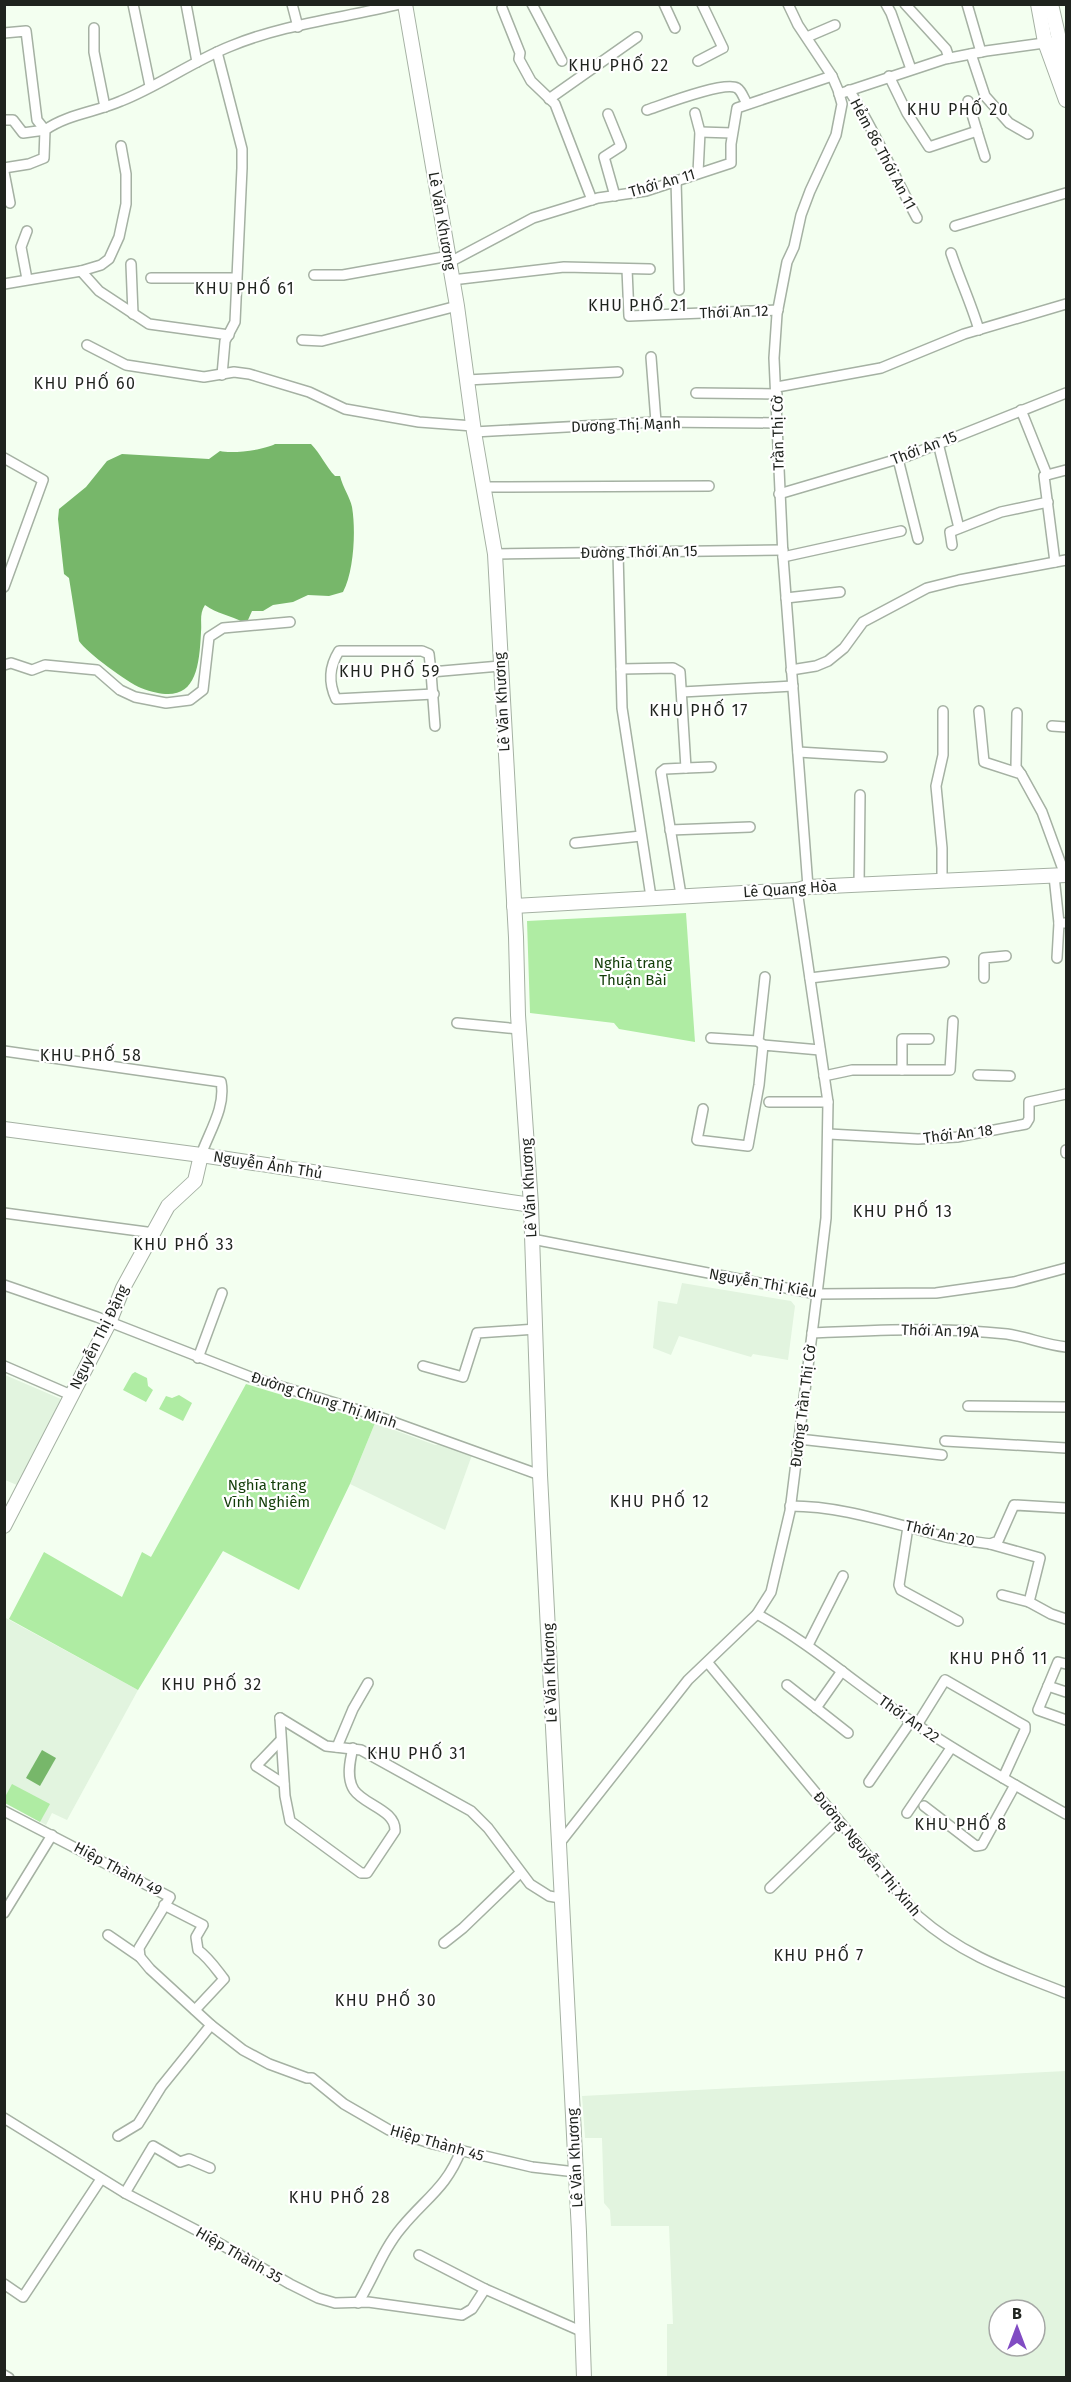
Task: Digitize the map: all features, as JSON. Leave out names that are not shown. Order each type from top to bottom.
[{"type":"main road","name":"Lê Văn Khương","points":[[405,4],[457,306],[474,429],[495,554],[519,1029],[531,1205],[540,1475],[560,1898],[576,2172],[584,2378]]},
{"type":"main road","points":[[1038,4],[1056,41],[1066,70]]},
{"type":"main road","points":[[1051,4],[1066,100]]},
{"type":"main road","name":"Lê Quang Hòa","points":[[514,906],[1062,875]]},
{"type":"main road","name":"Nguyễn Ảnh Thủ","points":[[4,1129],[201,1155],[531,1205]]},
{"type":"main road","name":"Nguyễn Thị Đặng","points":[[4,1526],[109,1323],[123,1288],[168,1206],[195,1181],[201,1155]]},
{"type":"street","points":[[133,4],[150,86]]},
{"type":"street","points":[[186,4],[197,62]]},
{"type":"street","points":[[292,4],[298,27]]},
{"type":"street","points":[[4,120],[13,120],[23,133],[45,130],[56,122],[122,101],[234,45],[298,27],[400,4]]},
{"type":"street","points":[[531,4],[562,61]]},
{"type":"street","points":[[664,4],[675,27]]},
{"type":"street","points":[[698,61],[723,48],[702,4]]},
{"type":"street","name":"Trần Thị Cờ","points":[[788,4],[798,25],[844,92],[836,135],[801,215],[794,247],[787,262],[778,310],[774,358],[777,390],[779,494],[798,752],[802,889]]},
{"type":"street","points":[[886,4],[911,69]]},
{"type":"street","points":[[905,4],[946,49],[950,58]]},
{"type":"street","points":[[967,4],[985,96],[1009,123],[1028,134]]},
{"type":"street","points":[[502,8],[518,47],[519,59],[531,81],[555,104],[592,200]]},
{"type":"street","points":[[807,37],[835,25]]},
{"type":"street","points":[[94,27],[94,52],[105,107]]},
{"type":"street","points":[[4,33],[26,31],[37,120],[45,130],[44,158],[4,170],[10,203]]},
{"type":"street","points":[[549,99],[637,37]]},
{"type":"street","points":[[844,92],[950,58],[1056,41]]},
{"type":"street","points":[[217,52],[242,149],[235,322],[225,341],[222,375]]},
{"type":"street","points":[[647,110],[695,94],[731,87],[741,92],[747,104],[832,76]]},
{"type":"street","points":[[889,76],[907,113],[929,147],[977,131]]},
{"type":"street","name":"Hẻm 86 Thới An 11","points":[[844,92],[877,137],[894,176],[917,218]]},
{"type":"street","points":[[968,101],[985,157]]},
{"type":"street","name":"Thới An 11","points":[[314,275],[343,274],[449,259],[534,218],[592,200],[646,191],[731,163],[732,133],[737,108],[747,104]]},
{"type":"street","points":[[695,113],[700,132],[698,173]]},
{"type":"street","points":[[608,114],[621,146],[604,157],[615,196]]},
{"type":"street","points":[[700,132],[732,133]]},
{"type":"street","points":[[4,284],[81,272],[101,265],[109,259],[119,237],[126,204],[126,174],[121,146]]},
{"type":"street","points":[[676,180],[679,290]]},
{"type":"street","points":[[955,226],[1066,193]]},
{"type":"street","points":[[27,231],[21,247],[27,279]]},
{"type":"street","points":[[951,253],[962,288],[969,297],[979,330]]},
{"type":"street","points":[[131,264],[133,314]]},
{"type":"street","points":[[452,280],[564,267],[650,269]]},
{"type":"street","name":"Thới An 12","points":[[627,269],[629,316],[778,310]]},
{"type":"street","points":[[81,272],[99,291],[149,324],[229,335]]},
{"type":"street","points":[[151,278],[235,278]]},
{"type":"street","points":[[696,393],[777,390],[881,368],[979,330],[1066,304]]},
{"type":"street","points":[[302,340],[322,341],[457,306]]},
{"type":"street","name":"Dương Thị Mạnh","points":[[87,345],[126,365],[204,377],[234,372],[249,374],[309,392],[345,409],[474,429],[656,422],[778,423]]},
{"type":"street","points":[[651,357],[656,422]]},
{"type":"street","points":[[467,380],[618,372]]},
{"type":"street","name":"Thới An 15","points":[[779,494],[898,459],[1021,410],[1066,395]]},
{"type":"street","points":[[1021,410],[1047,475]]},
{"type":"street","points":[[938,443],[959,528]]},
{"type":"street","points":[[4,458],[43,480],[4,587]]},
{"type":"street","points":[[898,459],[918,539]]},
{"type":"street","points":[[1055,562],[1044,477],[1066,470]]},
{"type":"street","points":[[483,487],[709,486]]},
{"type":"street","points":[[952,545],[950,532],[1001,512],[1048,502]]},
{"type":"street","name":"Đường Thới An 15","points":[[495,554],[618,552],[783,554],[901,531]]},
{"type":"street","points":[[618,552],[622,708],[651,897]]},
{"type":"street","points":[[791,670],[816,666],[828,661],[844,648],[863,622],[927,588],[1066,560]]},
{"type":"street","points":[[786,598],[840,592]]},
{"type":"street","points":[[4,665],[11,663],[32,670],[45,665],[79,666],[97,670],[120,690],[135,697],[166,703],[190,699],[203,690],[209,637],[223,628],[290,622]]},
{"type":"street","points":[[434,694],[336,699],[330,676],[332,662],[339,651],[427,652],[430,658],[434,694],[435,726]]},
{"type":"street","points":[[431,672],[500,666]]},
{"type":"street","points":[[621,669],[675,669],[680,672],[686,768]]},
{"type":"street","points":[[682,692],[793,686]]},
{"type":"street","points":[[942,881],[942,848],[936,786],[943,755],[943,711]]},
{"type":"street","points":[[979,711],[984,762],[1021,774]]},
{"type":"street","points":[[1017,713],[1016,766],[1042,812],[1062,875],[1063,923],[1057,958]]},
{"type":"street","points":[[1052,726],[1066,726]]},
{"type":"street","points":[[798,752],[882,757]]},
{"type":"street","points":[[681,895],[661,771],[711,767]]},
{"type":"street","points":[[859,885],[860,795]]},
{"type":"street","points":[[670,830],[750,827]]},
{"type":"street","points":[[575,843],[641,836]]},
{"type":"street","name":"Đường Trần Thị Cờ","points":[[559,1844],[688,1680],[757,1614],[771,1592],[790,1506],[826,1218],[828,1102],[810,978],[802,889]]},
{"type":"street","points":[[984,978],[984,958],[1006,956]]},
{"type":"street","points":[[810,978],[944,962]]},
{"type":"street","points":[[703,1109],[697,1140],[748,1146],[757,1095],[765,977]]},
{"type":"street","points":[[824,1076],[852,1070],[950,1070],[953,1021]]},
{"type":"street","points":[[458,1023],[519,1029]]},
{"type":"street","points":[[711,1038],[820,1050]]},
{"type":"street","points":[[902,1070],[902,1039],[928,1039]]},
{"type":"street","points":[[4,1051],[221,1082],[223,1091],[221,1103],[201,1155]]},
{"type":"street","points":[[978,1075],[1010,1076]]},
{"type":"street","name":"Thới An 18","points":[[829,1134],[918,1139],[957,1137],[1026,1124],[1029,1119],[1029,1102],[1066,1094]]},
{"type":"street","points":[[770,1102],[828,1102]]},
{"type":"street","points":[[4,1213],[154,1233]]},
{"type":"street","name":"Nguyễn Thị Kiêu","points":[[532,1239],[817,1294],[936,1293],[1014,1282],[1066,1268]]},
{"type":"street","name":"Đường Chung Thị Minh","points":[[4,1285],[97,1317],[253,1378],[368,1413],[540,1475]]},
{"type":"street","points":[[198,1358],[222,1293]]},
{"type":"street","points":[[423,1366],[463,1377],[477,1333],[536,1329]]},
{"type":"street","name":"Thới An 19A","points":[[812,1334],[876,1330],[960,1331],[1010,1334],[1066,1347]]},
{"type":"street","points":[[4,1366],[71,1395]]},
{"type":"street","points":[[968,1406],[1066,1407]]},
{"type":"street","points":[[799,1439],[942,1455]]},
{"type":"street","points":[[945,1441],[1066,1448]]},
{"type":"street","name":"Thới An 20","points":[[790,1506],[850,1511],[933,1534],[990,1545],[998,1541],[1014,1505],[1066,1508]]},
{"type":"street","points":[[908,1527],[899,1585],[901,1590],[958,1621]]},
{"type":"street","points":[[990,1545],[1040,1558],[1029,1602]]},
{"type":"street","points":[[808,1646],[843,1576]]},
{"type":"street","points":[[1002,1594],[1029,1602],[1066,1619]]},
{"type":"street","name":"Thới An 22","points":[[757,1614],[791,1633],[951,1748],[1066,1814]]},
{"type":"street","points":[[1066,1664],[1058,1662],[1038,1710],[1066,1720]]},
{"type":"street","name":"Đường Nguyễn Thị Xinh","points":[[708,1663],[918,1916],[943,1937],[980,1959],[1066,1993]]},
{"type":"street","points":[[816,1708],[842,1671]]},
{"type":"street","points":[[869,1782],[945,1680],[1024,1725],[1025,1730],[1003,1778]]},
{"type":"street","points":[[337,1747],[353,1709],[368,1683]]},
{"type":"street","points":[[787,1685],[848,1732]]},
{"type":"street","points":[[1048,1686],[1066,1692]]},
{"type":"street","points":[[353,1748],[350,1774],[354,1790],[390,1818],[395,1825],[395,1831],[367,1873],[361,1873],[290,1821],[284,1784],[280,1718],[326,1746],[353,1748],[361,1750],[471,1811],[488,1828],[520,1873],[542,1892],[560,1898]]},
{"type":"street","points":[[280,1741],[256,1766],[284,1784]]},
{"type":"street","points":[[907,1812],[951,1748]]},
{"type":"street","points":[[924,1806],[976,1846],[982,1845],[1015,1785]]},
{"type":"street","name":"Hiệp Thành 49","points":[[4,1811],[170,1897],[139,1948],[140,1957]]},
{"type":"street","points":[[770,1888],[839,1821]]},
{"type":"street","points":[[4,1912],[52,1835]]},
{"type":"street","points":[[444,1943],[463,1928],[520,1873]]},
{"type":"street","points":[[165,1905],[203,1925],[196,1937],[198,1950],[210,1959],[213,1969],[224,1979],[195,2010]]},
{"type":"street","name":"Hiệp Thành 45","points":[[108,1935],[140,1957],[211,2025],[243,2050],[269,2064],[312,2078],[344,2104],[389,2130],[532,2167],[576,2172]]},
{"type":"street","points":[[118,2136],[138,2124],[168,2079],[211,2025]]},
{"type":"street","name":"Hiệp Thành 35","points":[[4,2118],[125,2193],[308,2293],[335,2303],[388,2304],[462,2315],[472,2309],[485,2289]]},
{"type":"street","points":[[125,2193],[153,2146],[180,2162],[189,2158],[210,2168]]},
{"type":"street","points":[[358,2303],[401,2228],[442,2186],[453,2171],[462,2150]]},
{"type":"street","points":[[4,2284],[23,2297],[101,2179]]},
{"type":"street","points":[[419,2256],[485,2289],[583,2332]]},
{"type":"street","points":[[4,2375],[9,2378]]},
{"type":"shaded area","points":[[275,444],[311,444],[335,476],[340,476],[351,503],[354,527],[352,562],[343,592],[329,596],[308,595],[293,602],[273,605],[263,611],[252,611],[248,620],[243,622],[205,605],[201,615],[198,662],[190,684],[182,691],[172,694],[158,693],[135,685],[98,659],[79,641],[69,578],[64,574],[59,509],[86,487],[107,461],[122,454],[209,459],[220,451],[248,451]]},
{"type":"shaded area","points":[[682,1283],[791,1301],[795,1306],[788,1360],[753,1354],[751,1357],[679,1336],[671,1355],[653,1348],[658,1301],[677,1304]]},
{"type":"shaded area","points":[[5,1375],[61,1399],[17,1485],[5,1480]]},
{"type":"shaded area","points":[[375,1423],[435,1445],[442,1444],[472,1455],[445,1530],[350,1484]]},
{"type":"shaded area","points":[[4,1617],[138,1690],[67,1820],[52,1813],[46,1825],[5,1803]]},
{"type":"shaded area","points":[[42,1750],[56,1758],[40,1786],[26,1778]]},
{"type":"shaded area","points":[[1066,2071],[1066,2377],[667,2377],[667,2324],[673,2324],[669,2226],[611,2226],[610,2210],[604,2203],[602,2138],[585,2138],[582,2096]]},
{"type":"green space","name":"Nghĩa trang Thuận Bài","points":[[686,913],[695,1042],[619,1029],[614,1023],[530,1013],[527,921]]},
{"type":"green space","points":[[135,1372],[147,1378],[148,1386],[153,1390],[146,1402],[123,1390]]},
{"type":"green space","name":"Nghĩa trang Vĩnh Nghiêm","points":[[246,1384],[375,1423],[350,1484],[299,1590],[223,1551],[138,1690],[9,1619],[44,1552],[122,1597],[142,1552],[151,1557]]},
{"type":"green space","points":[[179,1395],[192,1403],[183,1421],[159,1409],[166,1396],[172,1398]]},
{"type":"green space","points":[[12,1784],[50,1804],[40,1822],[5,1803],[5,1797]]},
{"type":"district","name":"KHU PHỐ 22","points":[[619,65]]},
{"type":"district","name":"KHU PHỐ 20","points":[[958,109]]},
{"type":"district","name":"KHU PHỐ 61","points":[[245,288]]},
{"type":"district","name":"KHU PHỐ 21","points":[[638,305]]},
{"type":"district","name":"KHU PHỐ 60","points":[[85,383]]},
{"type":"district","name":"KHU PHỐ 59","points":[[390,671]]},
{"type":"district","name":"KHU PHỐ 17","points":[[699,710]]},
{"type":"district","name":"KHU PHỐ 58","points":[[91,1055]]},
{"type":"district","name":"KHU PHỐ 13","points":[[903,1211]]},
{"type":"district","name":"KHU PHỐ 33","points":[[184,1244]]},
{"type":"district","name":"KHU PHỐ 12","points":[[660,1501]]},
{"type":"district","name":"KHU PHỐ 11","points":[[999,1658]]},
{"type":"district","name":"KHU PHỐ 32","points":[[212,1684]]},
{"type":"district","name":"KHU PHỐ 31","points":[[417,1753]]},
{"type":"district","name":"KHU PHỐ 8","points":[[961,1824]]},
{"type":"district","name":"KHU PHỐ 7","points":[[819,1955]]},
{"type":"district","name":"KHU PHỐ 30","points":[[386,2000]]},
{"type":"district","name":"KHU PHỐ 28","points":[[340,2197]]}]
